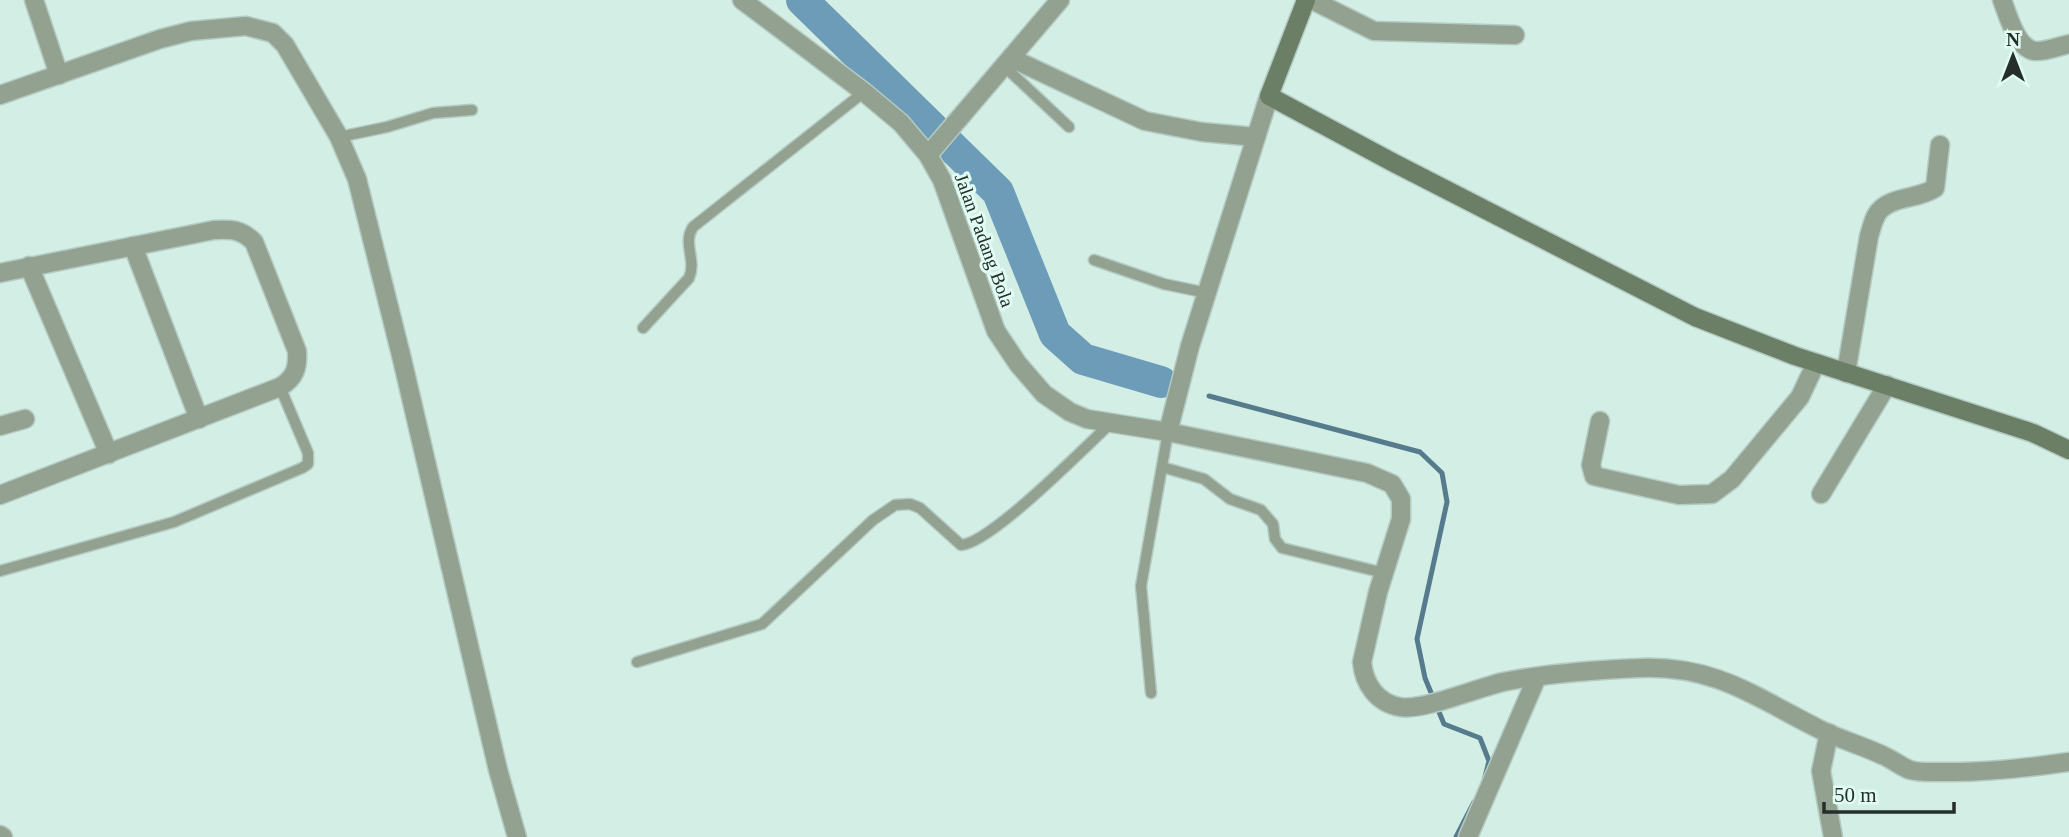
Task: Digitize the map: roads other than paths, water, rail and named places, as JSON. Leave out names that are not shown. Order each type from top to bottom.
[{"type":"street","points":[[34,0],[59,75]]},
{"type":"street","name":"Jalan Padang Bola","points":[[742,0],[864,92],[901,123],[929,155],[943,180],[991,319],[1018,364],[1044,394],[1070,412],[1087,419],[1168,432],[1367,472],[1392,484],[1401,499],[1401,519],[1364,648],[1363,673],[1374,694],[1386,703],[1400,708],[1417,708],[1479,688],[1537,677]]},
{"type":"street","points":[[929,155],[1060,0]]},
{"type":"street","points":[[2002,0],[2020,40],[2026,47],[2036,51],[2069,44]]},
{"type":"street","points":[[1168,432],[1190,346],[1269,96],[1304,1],[1374,31],[1516,35]]},
{"type":"street","points":[[0,95],[160,38],[181,34],[246,26],[273,33],[285,45],[339,136],[357,179],[498,770],[517,837]]},
{"type":"street","points":[[1008,62],[1145,121],[1202,132],[1256,137]]},
{"type":"street","points":[[1269,96],[1695,317],[1816,363],[2033,433],[2069,450]]},
{"type":"street","points":[[1846,373],[1869,236],[1875,218],[1880,209],[1891,203],[1924,194],[1934,187],[1940,145]]},
{"type":"street","points":[[0,273],[214,230],[232,229],[244,233],[254,242],[297,351],[298,365],[294,377],[280,387],[0,495]]},
{"type":"street","points":[[133,246],[198,419]]},
{"type":"street","points":[[29,266],[109,454]]},
{"type":"street","points":[[1600,421],[1591,466],[1594,476],[1679,495],[1712,494],[1732,479],[1800,397],[1816,363]]},
{"type":"street","points":[[1821,494],[1887,385]]},
{"type":"street","points":[[0,426],[25,419]]},
{"type":"street","points":[[1468,837],[1537,677],[1610,670],[1681,669],[1719,678],[1829,733],[1915,771],[1971,772],[2069,762]]},
{"type":"street","points":[[1829,733],[1821,771],[1833,837]]},
{"type":"lane","points":[[1008,62],[1069,127]]},
{"type":"lane","points":[[643,328],[689,278],[693,269],[688,238],[693,227],[864,92]]},
{"type":"lane","points":[[339,136],[387,127],[433,113],[472,110]]},
{"type":"lane","points":[[1094,260],[1172,286],[1207,293]]},
{"type":"lane","points":[[0,571],[174,522],[302,468],[308,464],[308,453],[280,387]]},
{"type":"lane","points":[[637,662],[762,624],[873,520],[895,505],[910,504],[920,508],[961,545],[976,542],[1010,516],[1110,424]]},
{"type":"lane","points":[[1152,693],[1141,586],[1168,432]]},
{"type":"lane","points":[[1162,467],[1204,479],[1230,499],[1261,510],[1273,524],[1275,539],[1282,548],[1384,573]]},
{"type":"waterway","points":[[802,0],[998,192],[1055,334],[1083,359],[1161,382]]},
{"type":"waterway","points":[[1209,396],[1420,452],[1442,473],[1447,502],[1417,639],[1425,678],[1444,724],[1480,738],[1489,761],[1484,781]]},
{"type":"waterway","points":[[1456,837],[1474,802]]}]
